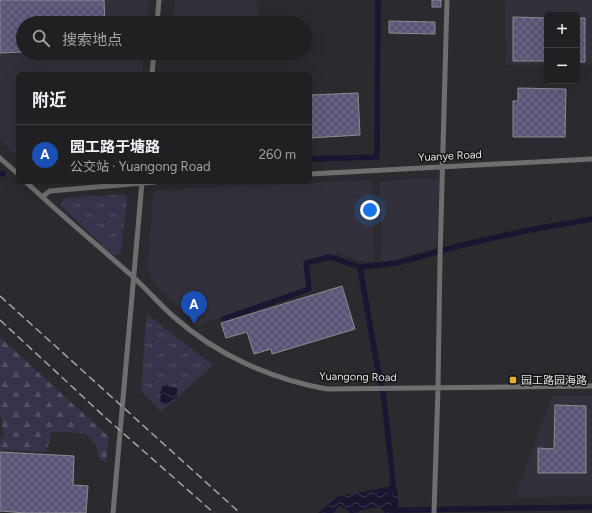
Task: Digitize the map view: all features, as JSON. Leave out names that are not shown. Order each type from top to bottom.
[{"type":"street","points":[[158,16],[159,0]]},
{"type":"street","points":[[434,513],[447,0]]},
{"type":"street","points":[[152,72],[153,60]]},
{"type":"street","points":[[0,158],[16,172]]},
{"type":"street","name":"Yuanye Road","points":[[312,174],[443,166],[592,160]]},
{"type":"street","name":"Yuangong Road","points":[[28,184],[190,330],[223,352],[263,371],[304,385],[327,389],[592,386]]},
{"type":"street","points":[[42,197],[50,191],[122,184]]},
{"type":"street","points":[[113,513],[142,184]]},
{"type":"shaded area","points":[[0,0],[149,0],[148,16],[16,16],[16,60],[143,60],[142,72],[16,72],[16,156],[0,140]]},
{"type":"shaded area","points":[[175,0],[256,0],[259,16],[174,16]]},
{"type":"shaded area","points":[[505,0],[592,0],[592,65],[580,65],[580,12],[544,12],[544,65],[506,65]]},
{"type":"shaded area","points":[[439,178],[437,246],[387,262],[382,260],[380,181]]},
{"type":"shaded area","points":[[371,180],[374,261],[361,261],[337,253],[304,261],[306,288],[197,325],[154,284],[148,270],[153,195],[157,190],[312,184],[312,183]]},
{"type":"shaded area","points":[[552,396],[592,396],[592,496],[515,498]]},
{"type":"green space","points":[[126,195],[127,199],[121,253],[119,255],[112,254],[60,205],[63,199],[66,198]]},
{"type":"green space","points":[[148,315],[213,365],[161,412],[141,391],[146,320]]},
{"type":"green space","points":[[0,337],[109,437],[106,462],[100,460],[96,445],[85,433],[52,432],[46,452],[0,450],[0,438],[4,437],[0,411]]},
{"type":"water","points":[[168,385],[177,388],[177,397],[165,405],[161,403],[160,393],[163,386]]},
{"type":"water","points":[[397,485],[399,513],[385,513],[379,507],[358,511],[358,513],[349,513],[349,511],[340,506],[333,513],[318,513],[337,497]]},
{"type":"building","points":[[0,0],[104,0],[105,16],[16,16],[16,52],[0,53]]},
{"type":"building","points":[[432,0],[441,0],[441,7],[432,7]]},
{"type":"building","points":[[513,17],[544,18],[544,61],[513,61]]},
{"type":"building","points":[[580,18],[585,18],[585,62],[580,62]]},
{"type":"building","points":[[389,21],[435,22],[435,34],[389,33]]},
{"type":"building","points":[[518,88],[566,89],[565,137],[513,137],[513,101],[518,101]]},
{"type":"building","points":[[358,93],[360,135],[312,138],[312,95]]},
{"type":"building","points":[[342,286],[355,329],[272,354],[271,349],[254,354],[247,332],[226,338],[221,323]]},
{"type":"building","points":[[555,405],[586,406],[586,473],[538,473],[538,448],[554,449]]},
{"type":"building","points":[[0,452],[74,456],[73,485],[88,486],[86,513],[25,513],[0,511]]},
{"type":"waterway","points":[[312,159],[377,157],[378,0]]},
{"type":"waterway","points":[[224,319],[309,289],[306,263],[330,257],[360,267],[397,263],[458,246],[524,231],[592,219]]},
{"type":"waterway","points":[[360,267],[384,399],[393,481],[390,493]]},
{"type":"waterway","points":[[394,506],[398,510],[592,507]]},
{"type":"railway","points":[[0,296],[240,513]]},
{"type":"railway","points":[[0,320],[107,419],[214,513]]},
{"type":"place","name":"园工路于塘路","points":[[194,324]]},
{"type":"place","name":"园工路园海路","points":[[513,380]]}]
